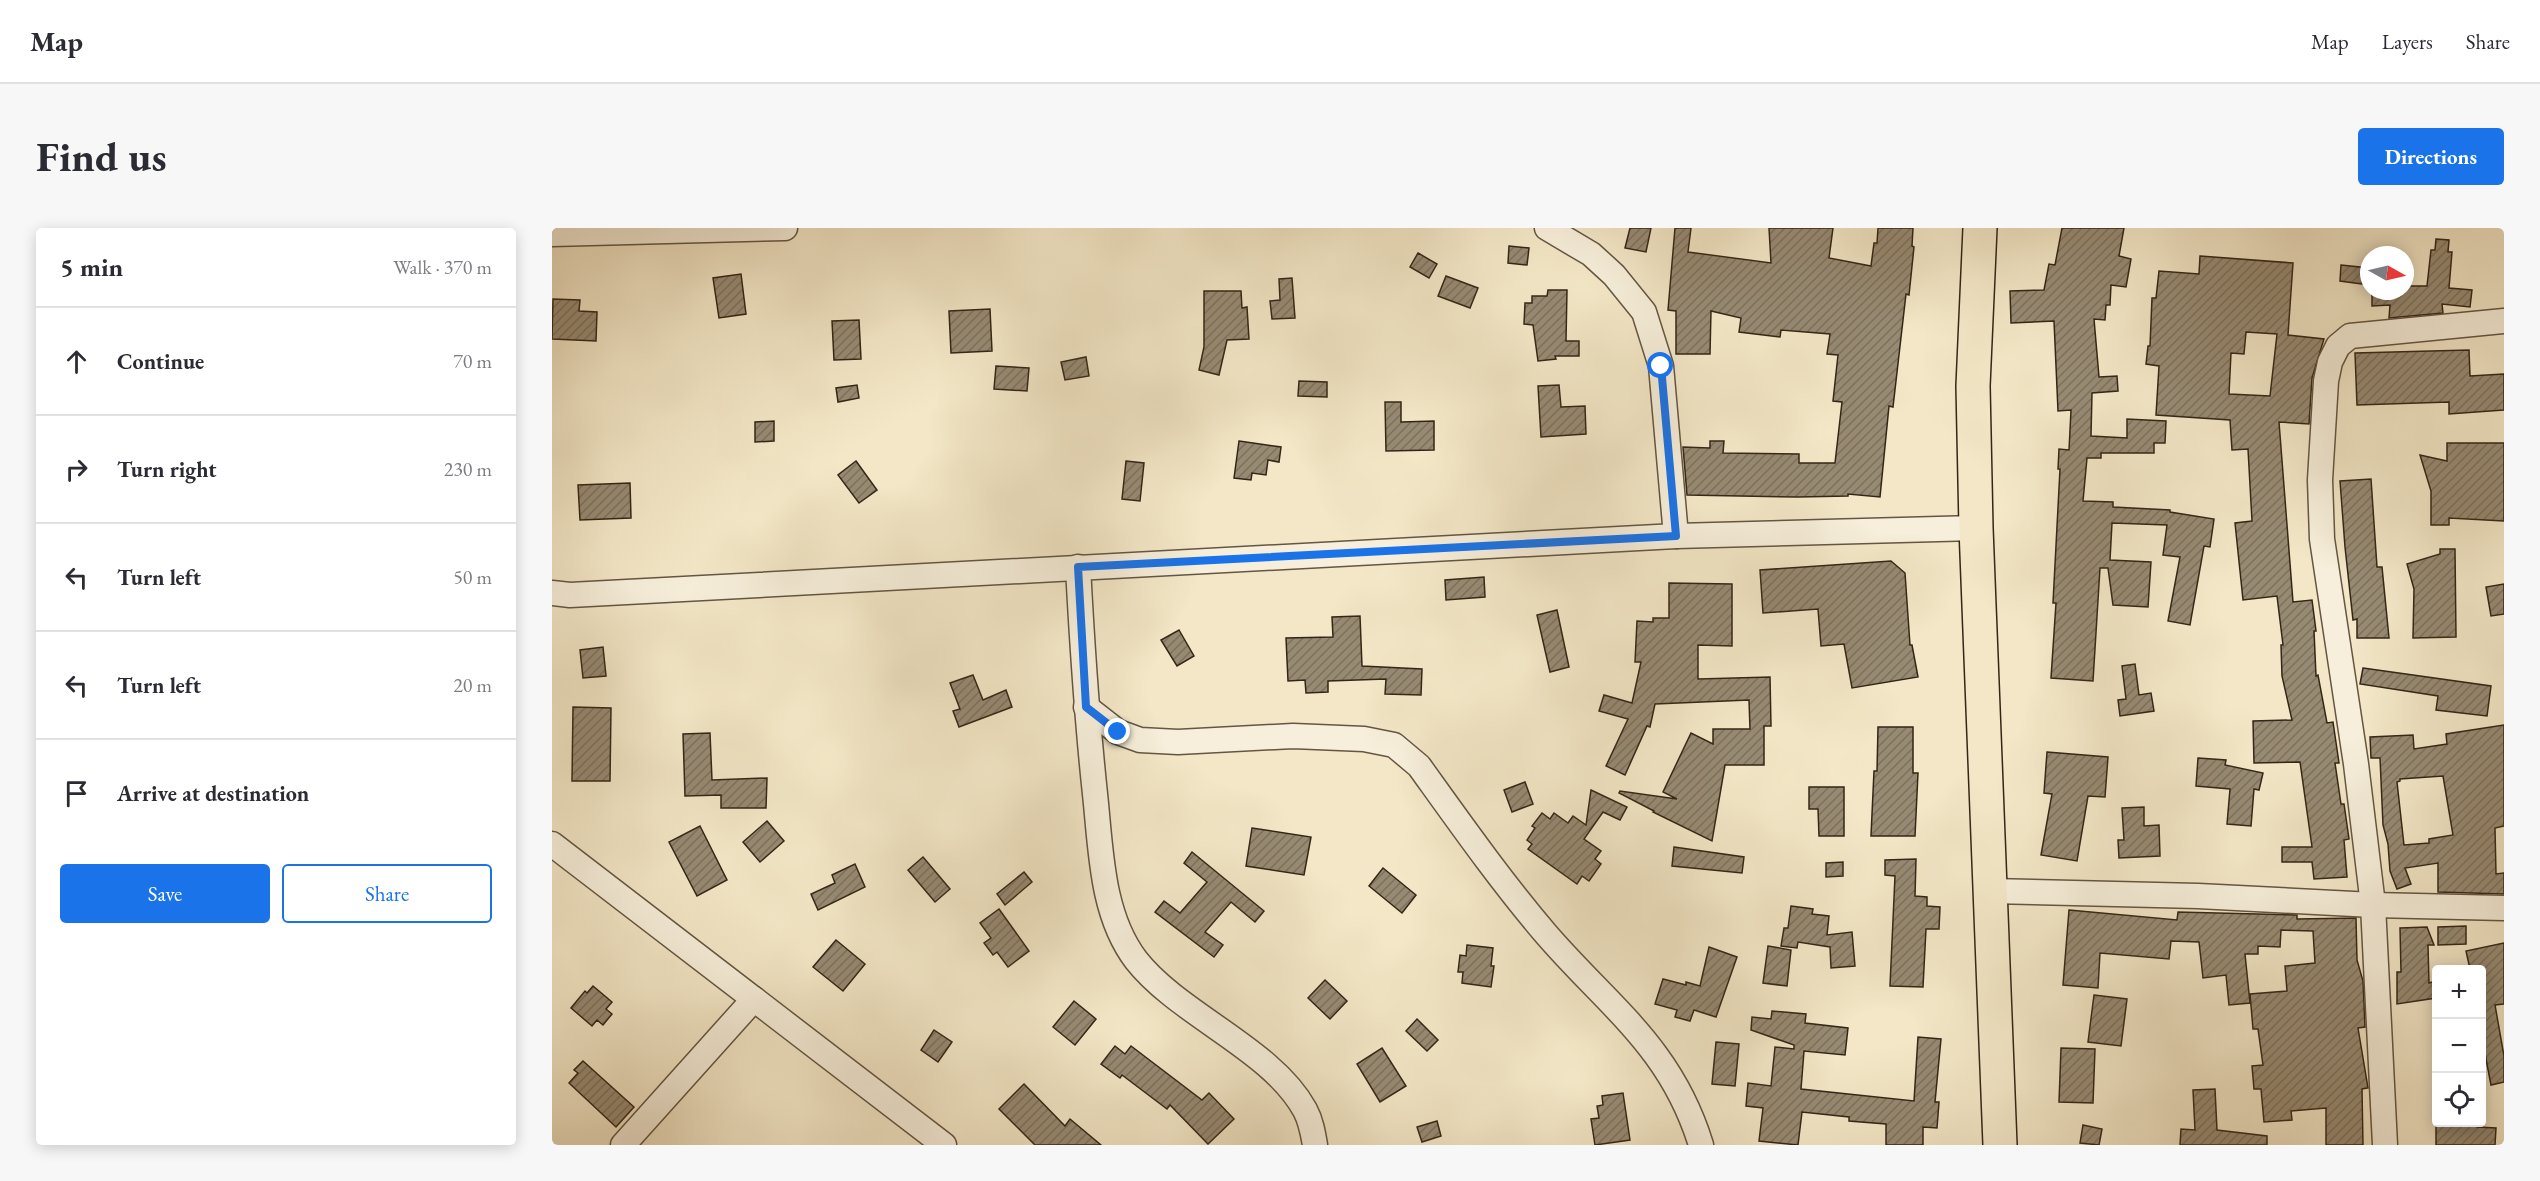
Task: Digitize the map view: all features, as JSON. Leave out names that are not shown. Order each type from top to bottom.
[{"type":"highway","points":[[1980,228],[1973,386],[1976,528],[2000,1145]]},
{"type":"street","points":[[552,234],[784,228]]},
{"type":"street","points":[[1547,228],[1591,254],[1614,275],[1644,312],[1661,366],[1676,536]]},
{"type":"street","points":[[2385,1145],[2373,905],[2356,764],[2322,539],[2320,480],[2326,381],[2330,362],[2338,346],[2350,336],[2504,321]]},
{"type":"street","points":[[552,593],[570,595],[1676,536],[1976,528]]},
{"type":"street","points":[[1078,567],[1086,707],[1104,875],[1119,931],[1136,959],[1159,983],[1271,1070],[1296,1096],[1306,1112],[1315,1145]]},
{"type":"street","points":[[1086,707],[1118,732],[1140,740],[1178,742],[1293,736],[1343,737],[1383,741],[1404,751],[1419,766],[1509,890],[1548,936],[1649,1044],[1674,1081],[1688,1108],[1701,1145]]},
{"type":"street","points":[[555,851],[754,999],[944,1145]]},
{"type":"street","points":[[1990,891],[2198,896],[2373,905],[2504,908]]},
{"type":"street","points":[[623,1145],[754,999]]},
{"type":"building","points":[[1630,228],[1651,228],[1646,252],[1625,248]]},
{"type":"building","points":[[1675,228],[1691,228],[1688,252],[1771,263],[1769,228],[1833,228],[1829,258],[1871,266],[1878,228],[1913,228],[1912,246],[1914,247],[1909,295],[1906,294],[1893,407],[1889,406],[1880,497],[1848,494],[1848,496],[1798,497],[1687,495],[1683,447],[1710,448],[1710,441],[1724,441],[1723,453],[1799,454],[1799,463],[1835,463],[1842,402],[1833,401],[1838,355],[1827,354],[1830,334],[1781,330],[1780,337],[1739,332],[1741,318],[1711,311],[1710,354],[1676,354],[1676,311],[1668,310]]},
{"type":"building","points":[[2062,228],[2124,228],[2119,256],[2131,259],[2126,287],[2111,285],[2110,305],[2106,305],[2105,320],[2094,319],[2099,377],[2117,376],[2118,391],[2092,393],[2091,436],[2127,438],[2127,419],[2166,421],[2165,443],[2154,443],[2154,453],[2101,453],[2101,458],[2087,458],[2083,501],[2113,502],[2113,507],[2170,510],[2170,512],[2214,519],[2210,547],[2204,546],[2190,625],[2168,621],[2180,557],[2163,555],[2167,525],[2112,523],[2110,560],[2151,562],[2148,607],[2113,605],[2108,568],[2100,568],[2093,681],[2051,678],[2056,603],[2053,603],[2059,449],[2069,450],[2071,410],[2058,411],[2054,321],[2011,323],[2010,291],[2044,290],[2049,264],[2055,265]]},
{"type":"building","points":[[2436,239],[2449,240],[2448,252],[2452,252],[2449,288],[2472,290],[2470,307],[2442,304],[2443,313],[2389,318],[2390,305],[2372,306],[2372,300],[2414,300],[2414,286],[2427,286],[2431,250],[2435,250]]},
{"type":"building","points":[[1509,246],[1529,248],[1527,265],[1508,263]]},
{"type":"building","points":[[1418,253],[1437,264],[1429,278],[1410,267]]},
{"type":"building","points":[[2200,256],[2293,263],[2288,335],[2324,339],[2312,378],[2309,424],[2279,422],[2293,602],[2312,600],[2316,631],[2314,631],[2316,676],[2318,675],[2327,723],[2333,722],[2339,763],[2335,763],[2349,839],[2344,840],[2347,877],[2314,879],[2312,862],[2282,862],[2282,847],[2312,847],[2300,762],[2254,763],[2253,721],[2292,720],[2282,676],[2281,645],[2283,645],[2277,596],[2243,600],[2235,523],[2252,521],[2248,449],[2232,450],[2230,420],[2156,415],[2159,366],[2146,364],[2148,346],[2150,346],[2152,298],[2156,298],[2159,271],[2199,274]],"holes":[[[2246,332],[2277,334],[2270,396],[2229,394],[2231,353],[2244,354]]]},
{"type":"building","points":[[2341,265],[2360,267],[2360,284],[2340,281]]},
{"type":"building","points":[[741,274],[746,314],[719,318],[713,278]]},
{"type":"building","points":[[1446,276],[1478,288],[1470,308],[1438,296]]},
{"type":"building","points":[[1292,278],[1295,318],[1272,319],[1270,301],[1280,300],[1279,279]]},
{"type":"building","points":[[1548,290],[1567,290],[1566,341],[1579,341],[1579,356],[1555,356],[1556,359],[1538,361],[1533,325],[1524,324],[1525,303],[1532,303],[1532,296],[1547,296]]},
{"type":"building","points":[[1204,291],[1241,291],[1242,308],[1247,307],[1249,339],[1227,340],[1219,375],[1199,370],[1204,347]]},
{"type":"building","points":[[553,299],[580,300],[579,311],[597,312],[596,341],[552,339]]},
{"type":"building","points":[[990,309],[992,351],[951,353],[949,311]]},
{"type":"building","points":[[859,320],[861,359],[834,360],[832,321]]},
{"type":"building","points":[[2469,350],[2470,376],[2504,374],[2504,410],[2449,414],[2449,402],[2357,405],[2355,353]]},
{"type":"building","points":[[1086,357],[1089,376],[1065,380],[1061,362]]},
{"type":"building","points":[[996,366],[1029,368],[1027,391],[994,389]]},
{"type":"building","points":[[1299,381],[1327,382],[1327,397],[1298,396]]},
{"type":"building","points":[[857,385],[859,398],[838,402],[836,388]]},
{"type":"building","points":[[1559,385],[1561,407],[1585,406],[1586,434],[1541,437],[1538,386]]},
{"type":"building","points":[[1385,402],[1401,402],[1401,422],[1434,421],[1434,450],[1386,451]]},
{"type":"building","points":[[774,421],[774,441],[755,442],[755,422]]},
{"type":"building","points":[[1239,441],[1281,447],[1279,462],[1268,460],[1266,475],[1252,473],[1251,480],[1234,478]]},
{"type":"building","points":[[2447,443],[2504,443],[2504,521],[2449,518],[2449,525],[2431,525],[2431,491],[2420,455],[2447,461]]},
{"type":"building","points":[[856,461],[877,490],[859,503],[838,475]]},
{"type":"building","points":[[1126,461],[1144,463],[1140,501],[1122,499]]},
{"type":"building","points":[[2371,479],[2377,567],[2382,567],[2389,638],[2357,638],[2357,619],[2353,620],[2340,481]]},
{"type":"building","points":[[630,483],[631,518],[580,520],[578,485]]},
{"type":"building","points":[[2440,549],[2455,549],[2456,637],[2413,638],[2414,589],[2407,564],[2440,554]]},
{"type":"building","points":[[1891,561],[1905,573],[1910,645],[1912,645],[1918,677],[1852,688],[1844,644],[1821,646],[1818,609],[1763,613],[1760,570]]},
{"type":"building","points":[[1484,577],[1485,597],[1446,600],[1445,580]]},
{"type":"building","points":[[1669,583],[1732,584],[1732,646],[1698,645],[1698,679],[1770,677],[1771,726],[1764,726],[1764,765],[1725,765],[1712,841],[1619,793],[1620,791],[1677,799],[1663,792],[1691,733],[1713,744],[1713,729],[1750,729],[1749,700],[1655,704],[1650,727],[1647,726],[1625,775],[1606,766],[1628,719],[1599,711],[1604,695],[1632,703],[1641,662],[1635,662],[1637,621],[1653,622],[1653,618],[1669,618]]},
{"type":"building","points":[[2504,584],[2504,614],[2491,616],[2486,587]]},
{"type":"building","points":[[1557,610],[1569,667],[1550,672],[1537,615]]},
{"type":"building","points":[[1360,616],[1362,666],[1422,669],[1421,695],[1385,694],[1386,679],[1328,681],[1328,692],[1306,693],[1305,680],[1288,681],[1286,638],[1333,637],[1332,617]]},
{"type":"building","points":[[1179,630],[1194,656],[1177,666],[1161,640]]},
{"type":"building","points":[[603,647],[606,676],[583,678],[580,650]]},
{"type":"building","points":[[2135,664],[2139,695],[2151,693],[2154,711],[2120,716],[2118,700],[2126,699],[2122,666]]},
{"type":"building","points":[[2363,668],[2491,686],[2487,716],[2436,710],[2438,696],[2360,684]]},
{"type":"building","points":[[973,675],[983,700],[1006,690],[1012,707],[959,727],[953,711],[960,709],[950,683]]},
{"type":"building","points":[[573,707],[611,708],[610,781],[572,781]]},
{"type":"building","points":[[2504,725],[2504,826],[2495,828],[2496,874],[2504,873],[2504,894],[2438,892],[2438,863],[2405,868],[2411,884],[2397,889],[2390,871],[2388,844],[2383,825],[2380,758],[2371,758],[2370,737],[2413,735],[2414,749],[2447,744],[2446,734]],"holes":[[[2443,776],[2453,835],[2429,839],[2429,843],[2404,845],[2397,782],[2400,779]]]},
{"type":"building","points":[[1878,727],[1913,727],[1913,773],[1918,773],[1915,836],[1871,836],[1874,771],[1877,771]]},
{"type":"building","points":[[710,733],[712,780],[767,778],[766,808],[721,808],[721,795],[685,796],[683,734]]},
{"type":"building","points":[[2047,752],[2108,757],[2105,797],[2088,796],[2077,861],[2041,855],[2052,794],[2044,793]]},
{"type":"building","points":[[2198,758],[2226,760],[2225,765],[2263,773],[2259,790],[2254,789],[2251,826],[2227,824],[2230,789],[2196,786]]},
{"type":"building","points":[[1525,782],[1533,804],[1512,812],[1504,790]]},
{"type":"building","points":[[1809,787],[1844,787],[1844,836],[1819,836],[1818,809],[1809,809]]},
{"type":"building","points":[[1591,790],[1627,807],[1620,820],[1603,812],[1584,839],[1601,851],[1595,859],[1601,864],[1589,881],[1582,876],[1577,884],[1528,849],[1532,844],[1527,840],[1535,828],[1532,826],[1542,813],[1550,819],[1554,813],[1568,823],[1573,816],[1586,825]]},
{"type":"building","points":[[2144,807],[2144,826],[2159,825],[2160,856],[2119,858],[2118,840],[2124,840],[2122,808]]},
{"type":"building","points":[[767,821],[784,841],[760,862],[743,842]]},
{"type":"building","points":[[700,826],[727,880],[697,896],[669,842]]},
{"type":"building","points":[[1252,828],[1311,837],[1304,875],[1246,866]]},
{"type":"building","points":[[1674,847],[1744,857],[1742,873],[1672,866]]},
{"type":"building","points":[[1192,852],[1264,911],[1255,922],[1231,902],[1205,932],[1223,945],[1214,957],[1155,912],[1164,901],[1180,913],[1207,882],[1184,863]]},
{"type":"building","points":[[923,857],[950,889],[935,902],[908,870]]},
{"type":"building","points":[[1916,859],[1915,896],[1927,897],[1927,906],[1940,907],[1939,929],[1926,929],[1923,987],[1890,986],[1895,876],[1885,875],[1885,860]]},
{"type":"building","points":[[1843,862],[1843,876],[1826,877],[1826,863]]},
{"type":"building","points":[[855,864],[865,887],[818,910],[811,894],[835,883],[832,875]]},
{"type":"building","points":[[1383,868],[1416,895],[1402,913],[1369,886]]},
{"type":"building","points":[[1024,872],[1032,882],[1005,905],[997,894]]},
{"type":"building","points":[[1791,906],[1813,909],[1812,914],[1829,916],[1827,935],[1852,932],[1855,966],[1831,968],[1830,947],[1798,942],[1797,948],[1781,946],[1784,928],[1788,928]]},
{"type":"building","points":[[999,909],[1029,951],[1008,967],[997,952],[993,955],[984,943],[991,938],[980,923]]},
{"type":"building","points":[[2069,910],[2177,920],[2178,912],[2297,915],[2297,919],[2356,918],[2357,960],[2363,981],[2365,1027],[2358,1028],[2368,1088],[2362,1089],[2363,1145],[2326,1145],[2326,1108],[2291,1111],[2292,1120],[2264,1122],[2261,1089],[2254,1089],[2252,1066],[2263,1065],[2258,1029],[2253,1029],[2250,994],[2287,991],[2285,966],[2315,963],[2313,931],[2281,930],[2280,947],[2258,946],[2258,954],[2245,954],[2250,1003],[2229,1005],[2226,975],[2203,978],[2199,942],[2171,941],[2169,959],[2100,953],[2098,988],[2063,985]]},
{"type":"building","points":[[2466,926],[2466,944],[2438,945],[2438,927]]},
{"type":"building","points":[[2427,927],[2434,945],[2428,945],[2429,983],[2432,982],[2432,999],[2397,1004],[2397,972],[2401,972],[2400,928]]},
{"type":"building","points":[[836,940],[865,964],[843,991],[813,967]]},
{"type":"building","points":[[2504,943],[2504,1004],[2495,1005],[2504,1056],[2504,1082],[2491,1085],[2486,1059],[2486,965],[2469,965],[2466,951]]},
{"type":"building","points":[[1467,945],[1493,948],[1491,966],[1494,966],[1491,987],[1462,983],[1463,972],[1458,972],[1460,955],[1466,956]]},
{"type":"building","points":[[1768,946],[1791,950],[1787,986],[1763,983]]},
{"type":"building","points":[[1709,947],[1737,957],[1716,1017],[1694,1010],[1690,1021],[1675,1017],[1677,1010],[1655,1004],[1663,979],[1700,986]]},
{"type":"building","points":[[1325,980],[1347,1001],[1330,1019],[1308,998]]},
{"type":"building","points":[[593,986],[612,1002],[606,1009],[612,1014],[603,1025],[597,1020],[592,1026],[571,1008],[585,991],[587,993]]},
{"type":"building","points":[[2094,995],[2127,999],[2121,1046],[2088,1042]]},
{"type":"building","points":[[1074,1001],[1096,1019],[1075,1045],[1053,1027]]},
{"type":"building","points":[[1772,1011],[1806,1014],[1805,1023],[1848,1028],[1845,1055],[1804,1051],[1801,1089],[1914,1101],[1918,1037],[1941,1039],[1935,1102],[1939,1102],[1937,1128],[1923,1127],[1923,1145],[1886,1145],[1886,1124],[1849,1121],[1849,1117],[1802,1112],[1798,1145],[1759,1141],[1763,1108],[1746,1106],[1748,1083],[1771,1086],[1775,1047],[1794,1049],[1794,1045],[1751,1030],[1752,1017],[1771,1019]]},
{"type":"building","points":[[1417,1019],[1438,1040],[1427,1051],[1406,1031]]},
{"type":"building","points":[[934,1030],[952,1042],[938,1062],[921,1050]]},
{"type":"building","points":[[1716,1042],[1739,1044],[1735,1086],[1712,1084]]},
{"type":"building","points":[[1115,1046],[1125,1054],[1131,1046],[1202,1100],[1209,1093],[1234,1119],[1208,1144],[1170,1105],[1167,1109],[1122,1075],[1120,1078],[1101,1064]]},
{"type":"building","points":[[1382,1048],[1406,1086],[1380,1102],[1357,1064]]},
{"type":"building","points":[[2061,1048],[2095,1049],[2093,1103],[2059,1102]]},
{"type":"building","points":[[583,1061],[634,1107],[616,1127],[569,1083],[578,1073],[574,1070]]},
{"type":"building","points":[[1024,1084],[1065,1126],[1070,1119],[1101,1145],[1035,1145],[999,1109]]},
{"type":"building","points":[[2215,1089],[2217,1130],[2267,1136],[2267,1145],[2180,1145],[2181,1129],[2195,1130],[2193,1090]]},
{"type":"building","points":[[1623,1093],[1630,1140],[1595,1145],[1591,1119],[1599,1118],[1597,1106],[1603,1105],[1602,1096]]},
{"type":"building","points":[[1437,1121],[1441,1136],[1422,1142],[1417,1127]]},
{"type":"building","points":[[2083,1125],[2102,1129],[2099,1145],[2080,1143]]},
{"type":"building","points":[[2436,1127],[2496,1128],[2495,1145],[2436,1145]]},
{"type":"route","points":[[1118,732],[1086,707],[1078,567],[1676,536],[1661,366]]}]
